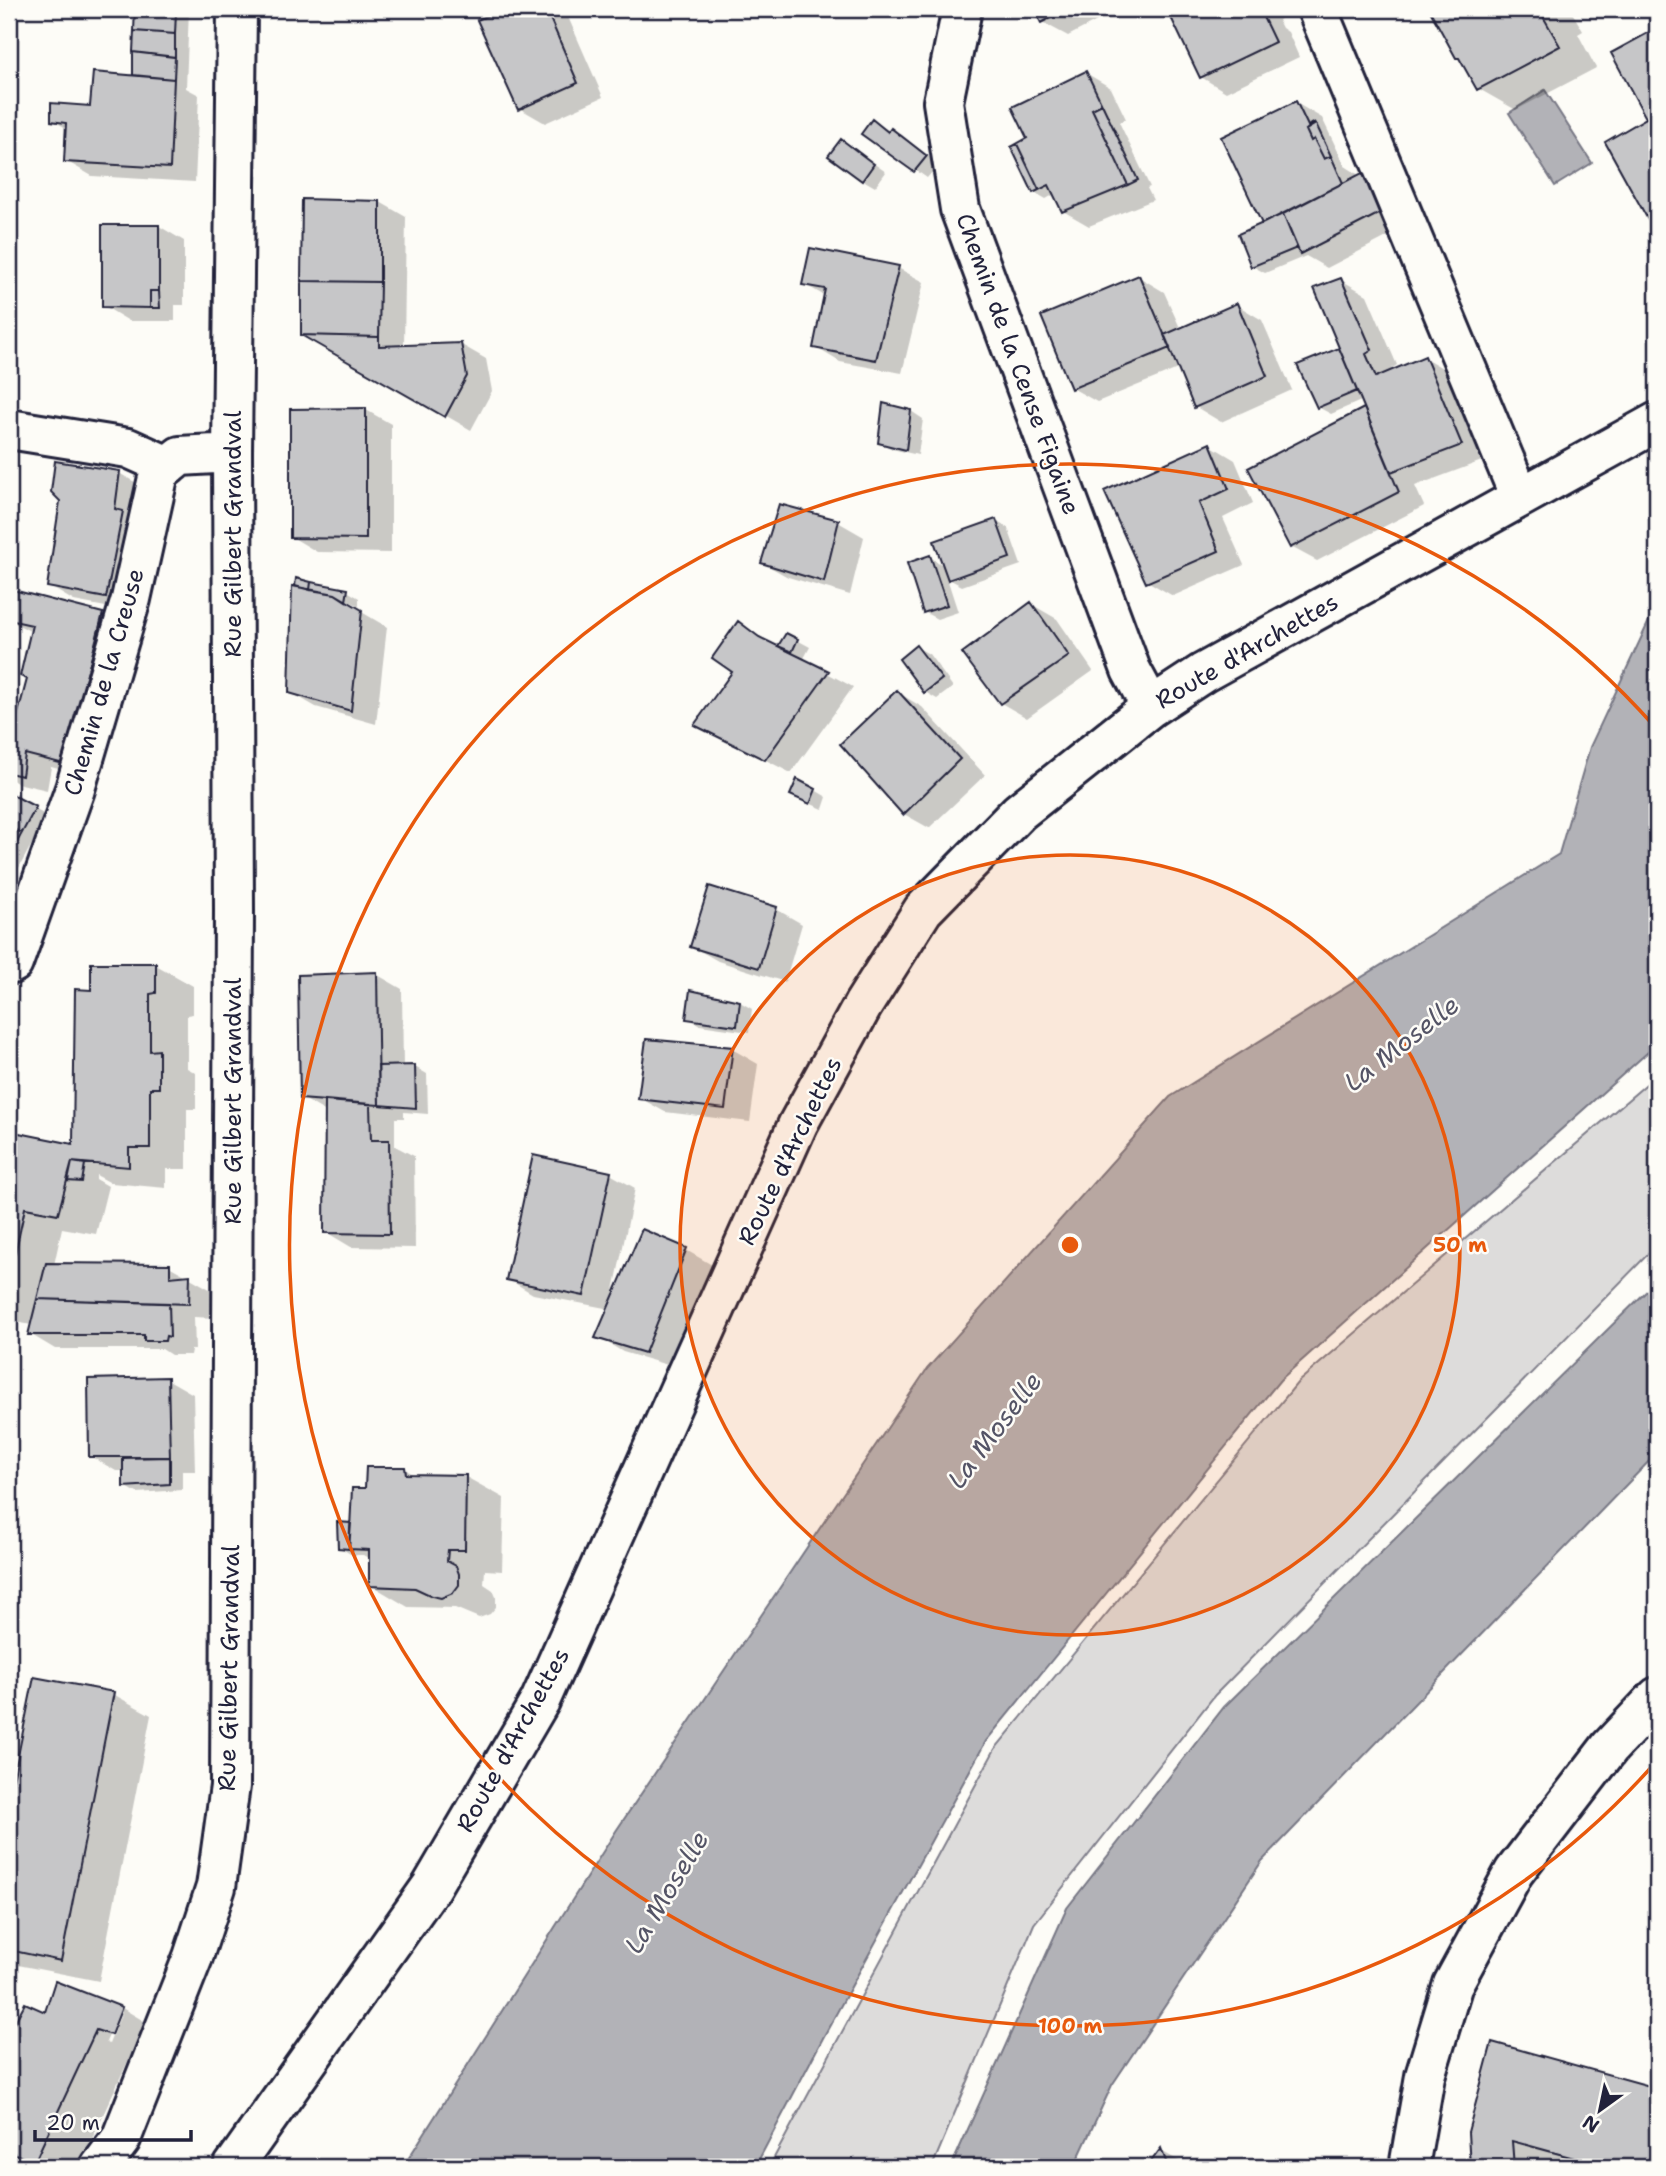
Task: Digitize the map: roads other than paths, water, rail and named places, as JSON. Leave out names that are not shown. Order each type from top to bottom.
[{"type":"street","name":"Rue Gilbert Grandval","points":[[100,2167],[121,2139],[197,1946],[216,1887],[230,1786],[234,924],[232,453],[237,9]]},
{"type":"street","name":"Chemin de la Cense Figaine","points":[[962,9],[943,103],[960,209],[1131,670],[1151,707]]},
{"type":"street","points":[[1317,9],[1520,496]]},
{"type":"street","name":"Route d'Archettes","points":[[233,2167],[431,1886],[540,1701],[798,1124],[876,984],[923,910],[1019,812],[1151,707],[1203,673],[1657,422]]},
{"type":"street","points":[[9,429],[128,447],[168,466],[180,456],[232,453]]},
{"type":"street","name":"Chemin de la Creuse","points":[[10,967],[75,789],[131,599],[159,473],[168,466]]},
{"type":"street","points":[[1409,2167],[1425,2076],[1452,1984],[1514,1872],[1610,1747],[1657,1697]]},
{"type":"water","points":[[1545,90],[1592,163],[1555,186],[1509,113]]},
{"type":"water","name":"La Moselle","points":[[1657,604],[1657,1044],[1280,1380],[986,1741],[755,2167],[403,2167],[616,1831],[927,1369],[1170,1097],[1559,854],[1590,747]]},
{"type":"water","points":[[1657,1281],[1657,1453],[1262,1861],[1112,2085],[1074,2167],[951,2167],[1067,1908],[1224,1707]]}]
